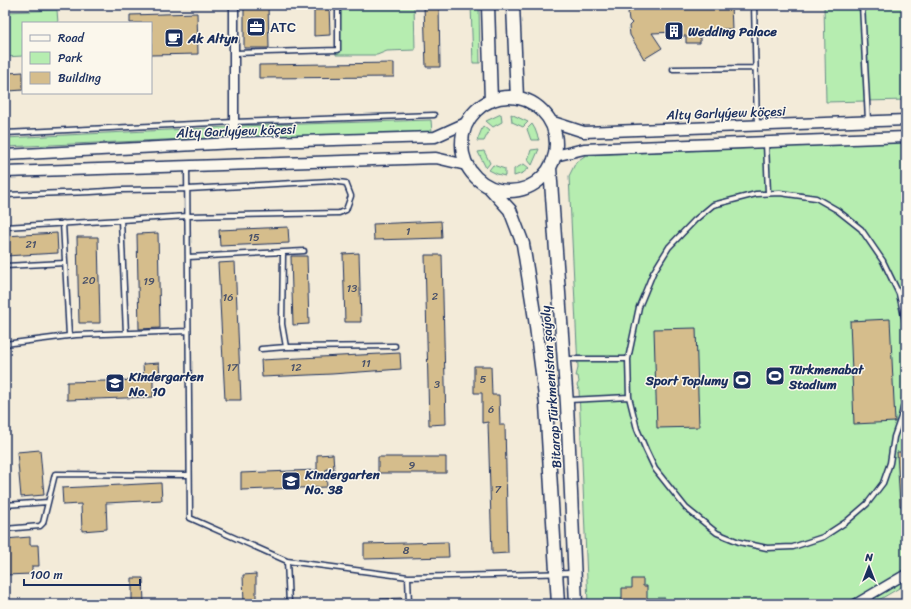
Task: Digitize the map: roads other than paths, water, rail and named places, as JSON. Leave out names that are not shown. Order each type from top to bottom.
[{"type":"main road","points":[[488,5],[491,101]]},
{"type":"main road","points":[[514,5],[517,98]]},
{"type":"main road","points":[[511,97],[517,98],[527,101],[540,109],[550,120],[556,144],[552,162],[541,178],[530,186],[517,191],[504,191],[490,188],[472,175],[466,165],[462,152],[462,137],[466,124],[472,114],[480,106],[495,99],[511,97]]},
{"type":"main road","name":"Bitarap Türkmenistan şaýoly","points":[[552,162],[564,359],[576,604]]},
{"type":"main road","name":"Bitarap Türkmenistan şaýoly","points":[[490,188],[510,210],[523,244],[535,319],[546,404],[558,604]]},
{"type":"street","points":[[234,5],[234,143]]},
{"type":"street","name":"Alty Garlyýew köçesi","points":[[550,120],[584,132],[906,120]]},
{"type":"street","name":"Alty Garlyýew köçesi","points":[[5,155],[234,143],[435,137],[466,124]]},
{"type":"street","points":[[552,162],[584,149],[906,138]]},
{"type":"street","points":[[5,172],[426,158],[436,158],[466,165]]},
{"type":"street","points":[[855,604],[906,574]]},
{"type":"lane","points":[[235,53],[338,50],[338,5]]},
{"type":"lane","points":[[754,5],[757,125]]},
{"type":"lane","points":[[862,5],[868,121]]},
{"type":"lane","points":[[673,69],[755,68]]},
{"type":"lane","points":[[5,133],[234,122],[434,115]]},
{"type":"lane","points":[[766,142],[768,193]]},
{"type":"lane","points":[[187,166],[190,518],[287,561],[408,577],[575,572]]},
{"type":"lane","points":[[5,195],[188,189],[331,181],[346,183],[351,196],[346,210],[339,213],[188,216],[5,227]]},
{"type":"lane","points":[[906,325],[899,294],[883,261],[861,229],[837,210],[816,198],[780,193],[756,194],[713,206],[695,220],[669,247],[653,273],[639,307],[628,360],[629,397],[637,428],[655,469],[686,508],[717,533],[739,542],[767,548],[793,547],[823,537],[846,522],[867,504],[883,483],[890,463],[894,437],[901,417],[906,395]]},
{"type":"lane","points":[[122,220],[126,333]]},
{"type":"lane","points":[[64,224],[69,336]]},
{"type":"lane","points":[[188,257],[304,251]]},
{"type":"lane","points":[[283,253],[282,324],[286,347]]},
{"type":"lane","points":[[5,266],[66,263]]},
{"type":"lane","points":[[5,344],[69,336],[188,331]]},
{"type":"lane","points":[[261,349],[286,347],[396,346]]},
{"type":"lane","points":[[564,359],[628,360]]},
{"type":"lane","points":[[566,400],[629,397]]},
{"type":"lane","points":[[5,529],[40,526],[43,523],[55,474],[189,475]]},
{"type":"lane","points":[[5,505],[48,502]]},
{"type":"lane","points":[[287,561],[289,604]]},
{"type":"lane","points":[[408,577],[409,604]]},
{"type":"place","name":"АТС","points":[[256,27]]},
{"type":"place","name":"Wedding Palace","points":[[674,31]]},
{"type":"place","name":"Ak Altyn","points":[[174,38]]},
{"type":"place","name":"Türkmenabat Stadium","points":[[775,376]]},
{"type":"place","name":"Sport Toplumy","points":[[742,380]]},
{"type":"place","name":"Kindergarten No. 10","points":[[115,383]]},
{"type":"place","name":"Kindergarten No. 38","points":[[291,481]]}]
